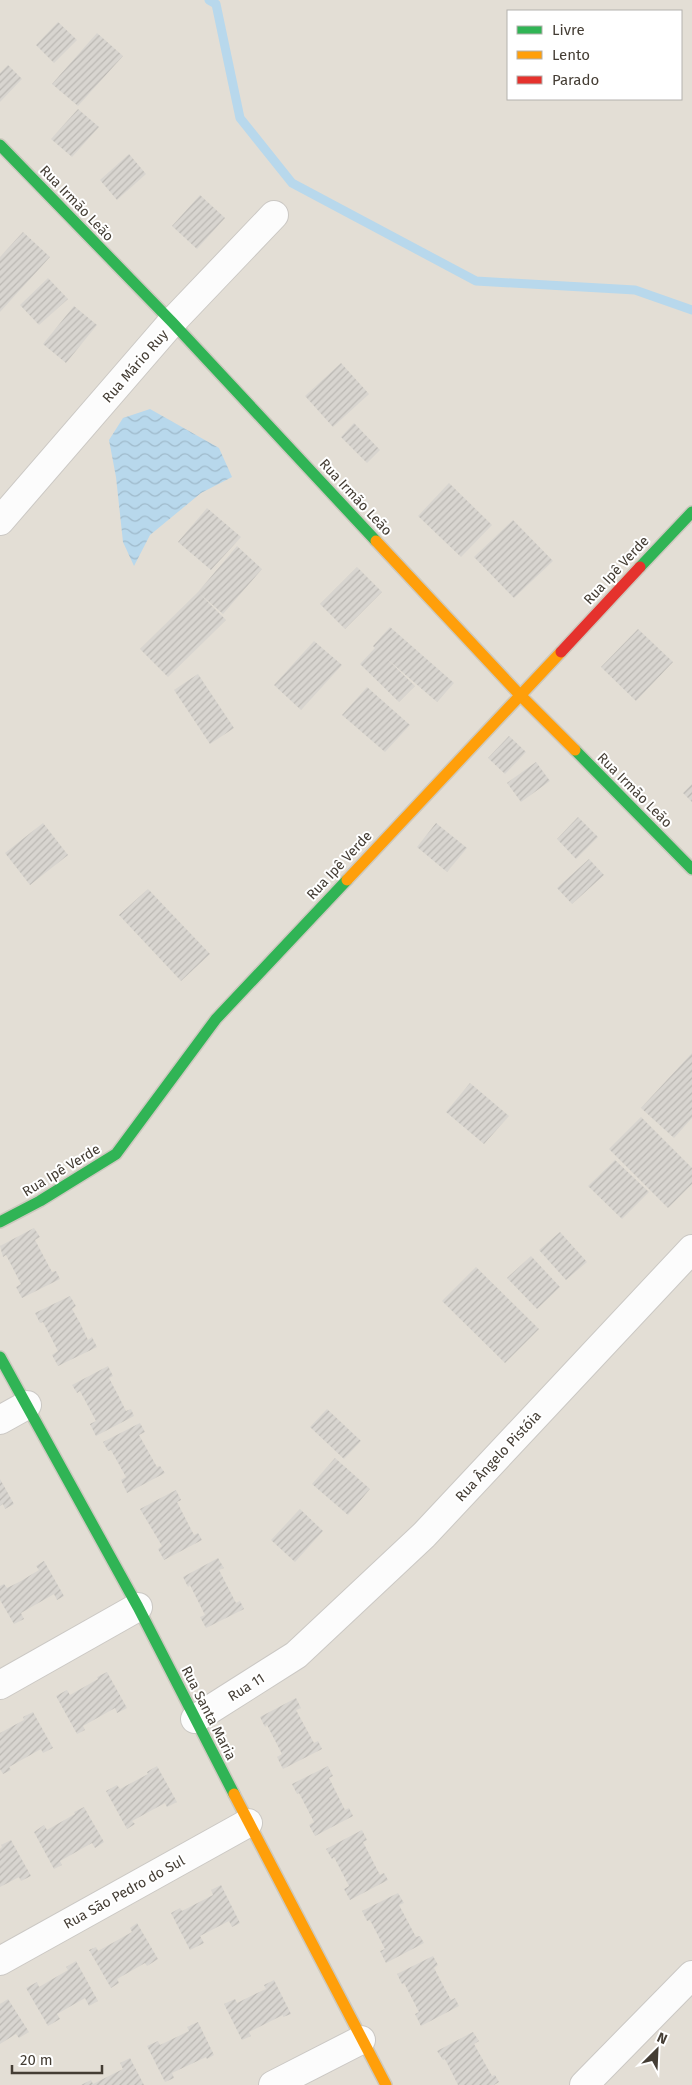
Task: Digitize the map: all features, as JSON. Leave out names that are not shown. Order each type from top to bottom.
[{"type":"street","name":"Rua Irmão Leão","points":[[0,145],[172,322],[519,694],[692,869]]},
{"type":"street","name":"Rua Mário Ruy","points":[[0,521],[172,322],[274,215]]},
{"type":"street","name":"Rua Ipê Verde","points":[[0,1222],[40,1201],[116,1154],[216,1019],[519,694],[692,512]]},
{"type":"street","name":"Rua Ângelo Pistóia","points":[[296,1655],[424,1535],[692,1249]]},
{"type":"street","name":"Rua Santa Maria","points":[[0,1357],[138,1607],[248,1823],[386,2085]]},
{"type":"street","points":[[0,1420],[27,1405]]},
{"type":"street","points":[[0,1685],[138,1607]]},
{"type":"street","name":"Rua 11","points":[[195,1719],[296,1655]]},
{"type":"street","name":"Rua São Pedro do Sul","points":[[0,1961],[248,1823]]},
{"type":"street","points":[[584,2085],[692,1975]]},
{"type":"street","points":[[273,2085],[361,2040]]},
{"type":"shaded area","points":[[0,0],[692,0],[692,2085],[0,2085]]},
{"type":"water","points":[[150,409],[219,448],[232,477],[201,493],[150,535],[134,566],[123,542],[116,477],[109,440],[123,418]]},
{"type":"building","points":[[58,22],[77,40],[54,63],[36,45]]},
{"type":"building","points":[[97,33],[123,56],[78,106],[52,84]]},
{"type":"building","points":[[8,65],[22,79],[0,102],[0,73]]},
{"type":"building","points":[[78,109],[99,127],[72,157],[51,139]]},
{"type":"building","points":[[129,154],[146,174],[117,200],[100,180]]},
{"type":"building","points":[[200,195],[225,218],[197,249],[172,226]]},
{"type":"building","points":[[23,232],[50,257],[0,312],[0,257]]},
{"type":"building","points":[[48,278],[68,299],[39,325],[20,305]]},
{"type":"building","points":[[74,306],[97,325],[66,363],[43,344]]},
{"type":"building","points":[[341,363],[369,394],[333,427],[305,396]]},
{"type":"building","points":[[354,423],[380,450],[367,463],[341,437]]},
{"type":"building","points":[[449,483],[492,525],[461,557],[418,516]]},
{"type":"building","points":[[207,508],[241,537],[211,570],[178,542]]},
{"type":"building","points":[[513,520],[553,561],[514,598],[474,557]]},
{"type":"building","points":[[237,546],[262,569],[223,614],[200,594],[226,620],[168,677],[140,649],[198,592]]},
{"type":"building","points":[[357,567],[382,592],[345,629],[320,604]]},
{"type":"building","points":[[390,627],[454,683],[437,702],[386,658],[415,686],[399,702],[360,664],[375,648],[373,646]]},
{"type":"building","points":[[638,629],[673,662],[636,701],[601,667]]},
{"type":"building","points":[[314,641],[342,665],[301,710],[274,685]]},
{"type":"building","points":[[198,674],[234,728],[210,744],[174,690]]},
{"type":"building","points":[[367,687],[410,725],[385,752],[342,715]]},
{"type":"building","points":[[509,736],[526,752],[505,774],[488,758]]},
{"type":"building","points":[[536,762],[550,781],[521,802],[507,783]]},
{"type":"building","points":[[692,784],[692,802],[683,793]]},
{"type":"building","points":[[578,817],[598,837],[576,859],[557,839]]},
{"type":"building","points":[[43,823],[68,855],[30,885],[5,853]]},
{"type":"building","points":[[436,823],[467,848],[447,872],[417,847]]},
{"type":"building","points":[[589,859],[604,875],[572,904],[557,888]]},
{"type":"building","points":[[148,889],[210,954],[181,981],[119,915]]},
{"type":"building","points":[[692,1053],[692,1118],[674,1138],[641,1108]]},
{"type":"building","points":[[470,1083],[509,1116],[484,1144],[446,1112]]},
{"type":"building","points":[[641,1117],[692,1168],[692,1184],[668,1208],[609,1149]]},
{"type":"building","points":[[615,1160],[649,1192],[622,1219],[588,1186]]},
{"type":"building","points":[[34,1228],[40,1237],[35,1240],[52,1272],[56,1271],[60,1279],[22,1298],[16,1287],[21,1284],[6,1255],[3,1257],[0,1246]]},
{"type":"building","points":[[560,1232],[587,1262],[566,1280],[539,1250]]},
{"type":"building","points":[[531,1256],[560,1287],[537,1309],[507,1278]]},
{"type":"building","points":[[476,1267],[539,1329],[505,1363],[442,1301]]},
{"type":"building","points":[[70,1296],[76,1306],[72,1309],[88,1340],[92,1337],[97,1347],[58,1366],[52,1355],[58,1351],[43,1322],[40,1323],[35,1313]]},
{"type":"building","points":[[108,1366],[113,1376],[109,1378],[126,1411],[131,1409],[134,1416],[96,1436],[90,1424],[96,1421],[80,1391],[77,1393],[72,1385]]},
{"type":"building","points":[[327,1409],[361,1441],[344,1459],[310,1427]]},
{"type":"building","points":[[140,1423],[145,1432],[139,1435],[157,1467],[160,1466],[165,1473],[127,1493],[121,1480],[126,1477],[111,1450],[108,1451],[103,1442]]},
{"type":"building","points":[[335,1458],[370,1489],[348,1515],[312,1484]]},
{"type":"building","points":[[0,1479],[14,1504],[5,1509],[3,1504],[0,1506]]},
{"type":"building","points":[[176,1490],[181,1500],[177,1502],[194,1535],[198,1533],[202,1540],[164,1560],[158,1549],[162,1546],[140,1509]]},
{"type":"building","points":[[300,1509],[323,1531],[295,1562],[271,1540]]},
{"type":"building","points":[[218,1558],[224,1568],[219,1570],[236,1603],[240,1601],[244,1609],[206,1628],[200,1617],[205,1615],[190,1585],[188,1587],[183,1577]]},
{"type":"building","points":[[44,1561],[64,1596],[57,1600],[54,1594],[21,1613],[24,1619],[14,1624],[0,1600],[0,1586],[4,1584],[7,1588],[21,1581],[39,1570],[36,1566]]},
{"type":"building","points":[[107,1672],[127,1708],[117,1713],[115,1708],[83,1726],[85,1730],[77,1734],[56,1696],[67,1690],[70,1695]]},
{"type":"building","points":[[296,1698],[301,1708],[296,1710],[314,1743],[318,1741],[322,1749],[283,1769],[277,1757],[282,1754],[267,1725],[265,1727],[260,1717]]},
{"type":"building","points":[[33,1712],[53,1748],[43,1753],[41,1749],[9,1767],[11,1770],[3,1774],[0,1769],[0,1733],[24,1720],[23,1717]]},
{"type":"building","points":[[157,1766],[177,1802],[167,1807],[165,1803],[132,1821],[135,1824],[127,1829],[106,1791],[117,1785],[120,1789],[148,1774],[147,1772]]},
{"type":"building","points":[[328,1766],[333,1776],[329,1778],[345,1810],[349,1808],[353,1816],[315,1836],[309,1825],[314,1822],[299,1793],[297,1794],[292,1784]]},
{"type":"building","points":[[84,1807],[104,1842],[95,1848],[92,1843],[60,1861],[62,1865],[54,1869],[34,1832],[44,1825],[47,1830]]},
{"type":"building","points":[[362,1830],[367,1840],[363,1842],[380,1875],[384,1873],[388,1880],[350,1900],[344,1889],[349,1886],[334,1857],[332,1859],[326,1849]]},
{"type":"building","points":[[11,1840],[31,1876],[21,1881],[19,1877],[0,1887],[0,1849],[1,1845]]},
{"type":"building","points":[[221,1885],[240,1923],[232,1927],[229,1921],[200,1936],[204,1943],[190,1950],[171,1913],[180,1908],[182,1911],[213,1895],[211,1890]]},
{"type":"building","points":[[398,1893],[404,1903],[399,1905],[416,1937],[420,1936],[424,1943],[386,1963],[380,1951],[385,1949],[370,1920],[367,1921],[362,1911]]},
{"type":"building","points":[[137,1923],[158,1959],[147,1966],[145,1963],[117,1979],[119,1983],[111,1988],[89,1950],[96,1947],[98,1951],[132,1932],[130,1928]]},
{"type":"building","points":[[433,1956],[438,1965],[434,1968],[451,2000],[455,1998],[459,2006],[421,2026],[415,2014],[419,2012],[404,1983],[402,1984],[397,1974]]},
{"type":"building","points":[[76,1961],[98,2001],[89,2006],[85,1998],[57,2014],[60,2019],[48,2026],[26,1988],[37,1982],[39,1987],[68,1970],[66,1967]]},
{"type":"building","points":[[274,1980],[291,2014],[283,2017],[283,2015],[249,2032],[251,2036],[242,2040],[224,2004],[235,1999],[237,2003],[266,1989],[264,1985]]},
{"type":"building","points":[[8,1999],[29,2032],[19,2038],[16,2034],[0,2044],[0,2004]]},
{"type":"building","points":[[198,2022],[214,2055],[172,2073],[174,2078],[165,2082],[147,2046],[158,2041],[160,2045],[189,2031],[187,2027]]},
{"type":"building","points":[[473,2032],[479,2041],[474,2044],[492,2076],[495,2075],[499,2082],[494,2085],[458,2085],[445,2059],[443,2060],[437,2051]]},
{"type":"building","points":[[130,2058],[144,2085],[81,2085],[91,2080],[93,2084],[123,2069],[120,2063]]},
{"type":"waterway","points":[[209,0],[216,4],[240,118],[292,183],[476,281],[635,290],[692,310]]},
{"type":"traffic: fast","points":[[0,145],[172,322],[376,541]]},
{"type":"traffic: fast","points":[[640,567],[692,512]]},
{"type":"traffic: fast","points":[[575,750],[692,869]]},
{"type":"traffic: fast","points":[[0,1222],[40,1201],[116,1154],[216,1019],[347,880]]},
{"type":"traffic: fast","points":[[0,1357],[138,1607],[234,1794]]},
{"type":"traffic: slow","points":[[376,541],[519,694],[575,750]]},
{"type":"traffic: slow","points":[[347,880],[561,652]]},
{"type":"traffic: slow","points":[[234,1794],[386,2085]]},
{"type":"traffic: jam","points":[[561,652],[640,567]]}]
